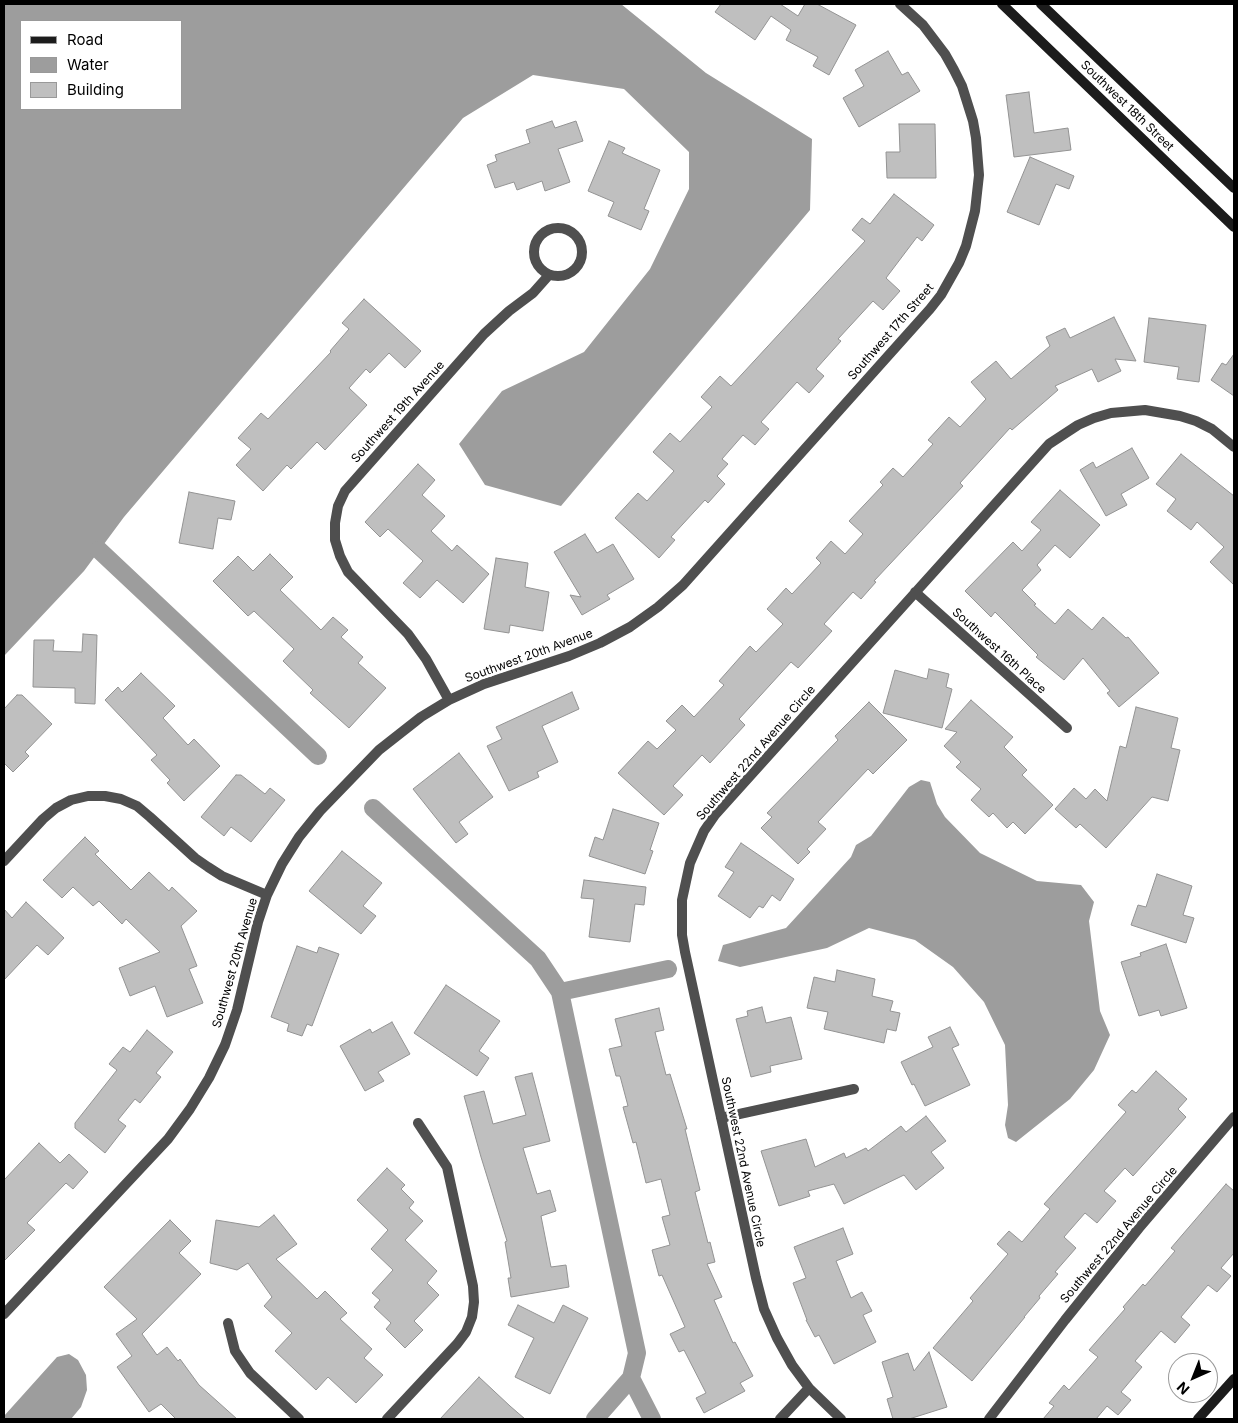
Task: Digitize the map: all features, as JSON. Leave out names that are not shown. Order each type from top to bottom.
[{"type":"main road","name":"Southwest 18th Street","points":[[1002,4],[1234,227]]},
{"type":"main road","name":"Southwest 18th Street","points":[[1041,4],[1234,188]]},
{"type":"main road","points":[[1198,1419],[1234,1379]]},
{"type":"street","name":"Southwest 17th Street","points":[[846,403],[941,295],[955,271],[966,246],[978,193],[979,175],[976,138],[973,120],[962,86],[934,39],[917,18],[900,4]]},
{"type":"street","points":[[558,228],[566,229],[579,239],[582,255],[580,263],[568,275],[549,275],[537,265],[534,259],[534,246],[546,231],[558,228]]},
{"type":"street","name":"Southwest 19th Avenue","points":[[448,700],[426,659],[408,634],[348,572],[335,540],[338,506],[345,490],[484,334],[509,311],[533,294],[549,275]]},
{"type":"street","name":"Southwest 20th Avenue","points":[[4,1314],[168,1139],[190,1109],[209,1078],[225,1045],[237,1010],[258,922],[267,895],[282,864],[299,837],[320,811],[380,750],[407,727],[448,700],[484,684],[569,656],[600,643],[630,627],[658,607],[683,585],[846,403]]},
{"type":"street","name":"Southwest 22nd Avenue Circle","points":[[840,1419],[809,1388],[792,1365],[777,1338],[764,1308],[682,935],[682,900],[690,863],[704,831],[715,816],[1049,444],[1078,425],[1111,413],[1145,410],[1163,412],[1196,421],[1212,429],[1234,447]]},
{"type":"street","name":"Southwest 16th Place","points":[[915,592],[1067,728]]},
{"type":"street","points":[[4,861],[43,819],[56,808],[71,800],[88,796],[105,796],[121,799],[137,806],[195,858],[208,867],[222,876],[267,895]]},
{"type":"street","points":[[721,1118],[854,1089]]},
{"type":"street","name":"Southwest 22nd Avenue Circle","points":[[989,1419],[1133,1236],[1234,1117]]},
{"type":"street","points":[[387,1419],[466,1332],[472,1317],[474,1302],[473,1286],[447,1167],[418,1123]]},
{"type":"street","points":[[228,1323],[234,1351],[250,1373],[299,1419]]},
{"type":"street","points":[[780,1419],[809,1388]]},
{"type":"water","points":[[4,4],[621,4],[706,73],[812,139],[810,210],[561,506],[485,485],[459,444],[502,391],[584,352],[650,269],[689,189],[689,152],[624,89],[533,75],[463,118],[124,517],[84,571],[4,656]]},
{"type":"water","points":[[921,780],[930,782],[937,804],[945,817],[980,853],[1037,881],[1081,885],[1094,902],[1089,921],[1100,1011],[1110,1035],[1094,1070],[1070,1099],[1016,1142],[1008,1138],[1005,1125],[1008,1105],[1005,1045],[984,1002],[953,967],[915,940],[869,928],[827,948],[740,967],[718,961],[723,945],[786,928],[851,857],[856,845],[871,836],[909,787]]},
{"type":"water","points":[[69,1354],[78,1360],[86,1375],[87,1390],[81,1407],[71,1419],[4,1419],[4,1416],[57,1357]]},
{"type":"building","points":[[721,4],[780,4],[798,16],[805,4],[817,4],[856,25],[829,75],[813,66],[818,57],[786,40],[791,30],[771,16],[755,40],[715,12]]},
{"type":"building","points":[[888,51],[902,75],[908,72],[920,91],[859,127],[843,98],[864,86],[855,70]]},
{"type":"building","points":[[1029,92],[1034,133],[1068,128],[1071,150],[1014,157],[1006,95]]},
{"type":"building","points":[[552,121],[555,128],[576,121],[583,141],[558,149],[570,182],[545,191],[542,181],[517,190],[514,182],[495,188],[487,165],[497,161],[495,155],[530,143],[526,130]]},
{"type":"building","points":[[899,124],[935,124],[936,178],[887,178],[886,152],[900,152]]},
{"type":"building","points":[[609,141],[625,148],[622,153],[660,170],[644,209],[649,211],[641,230],[608,216],[614,202],[588,191]]},
{"type":"building","points":[[1030,157],[1074,176],[1069,189],[1056,184],[1039,225],[1007,212]]},
{"type":"building","points":[[894,194],[934,225],[922,241],[917,237],[886,278],[900,291],[883,310],[873,301],[838,339],[841,341],[816,369],[824,376],[809,393],[797,382],[761,422],[769,429],[755,445],[743,435],[722,459],[728,464],[717,476],[725,484],[708,503],[705,500],[671,537],[675,540],[659,558],[615,518],[638,493],[647,501],[674,471],[653,452],[670,433],[680,442],[712,407],[701,397],[720,376],[731,386],[865,241],[852,230],[862,218],[870,224]]},
{"type":"building","points":[[364,299],[421,351],[405,368],[389,353],[370,373],[366,369],[349,388],[367,405],[325,450],[317,442],[291,469],[287,465],[263,491],[236,465],[251,449],[238,438],[261,413],[268,419],[331,352],[349,329],[342,323]]},
{"type":"building","points":[[1114,317],[1136,361],[1115,359],[1121,371],[1098,382],[1092,369],[1055,386],[1058,390],[1012,430],[1010,428],[960,483],[963,486],[874,581],[876,582],[861,599],[853,592],[824,624],[832,631],[798,668],[791,662],[739,719],[745,725],[710,763],[702,755],[673,786],[683,795],[664,815],[618,773],[648,741],[657,749],[676,730],[666,721],[682,705],[694,717],[724,685],[719,681],[750,646],[756,652],[783,624],[767,609],[786,588],[792,594],[821,563],[816,558],[831,541],[845,554],[863,534],[849,521],[883,485],[880,482],[893,468],[903,477],[933,444],[928,440],[949,417],[960,427],[986,399],[971,382],[996,361],[1011,379],[1050,346],[1046,337],[1065,328],[1070,338]]},
{"type":"building","points":[[1149,318],[1206,325],[1199,382],[1177,379],[1179,367],[1144,362]]},
{"type":"building","points":[[1234,354],[1234,396],[1211,380],[1222,363],[1226,365]]},
{"type":"building","points":[[1132,448],[1149,478],[1121,494],[1127,505],[1106,516],[1080,470],[1093,462],[1096,468]]},
{"type":"building","points":[[1181,454],[1234,496],[1234,585],[1210,562],[1224,547],[1197,522],[1191,530],[1167,511],[1176,499],[1156,484]]},
{"type":"building","points":[[418,464],[435,480],[422,495],[445,516],[431,531],[452,551],[457,545],[489,574],[463,603],[437,580],[420,598],[403,583],[423,561],[388,529],[380,537],[365,522]]},
{"type":"building","points":[[1060,490],[1100,525],[1070,558],[1055,545],[1037,565],[1041,570],[1022,590],[1036,604],[1034,605],[1055,624],[1068,609],[1092,630],[1103,617],[1126,638],[1128,637],[1159,673],[1119,707],[1107,693],[1110,691],[1083,658],[1064,680],[1036,657],[1038,655],[995,612],[991,617],[965,591],[1013,542],[1022,551],[1041,530],[1031,522]]},
{"type":"building","points":[[189,492],[235,501],[231,520],[218,518],[213,549],[179,543]]},
{"type":"building","points":[[585,534],[597,553],[613,544],[634,579],[607,595],[610,599],[582,615],[570,595],[581,597],[554,552]]},
{"type":"building","points":[[270,554],[293,577],[280,590],[321,630],[333,617],[348,630],[341,637],[363,657],[358,663],[386,688],[349,728],[310,693],[313,690],[283,661],[294,649],[254,611],[248,616],[213,581],[238,556],[253,571]]},
{"type":"building","points":[[496,558],[528,563],[525,587],[549,592],[543,631],[510,625],[509,633],[484,629]]},
{"type":"building","points":[[83,634],[97,635],[95,704],[75,703],[75,688],[33,687],[34,640],[54,640],[53,651],[82,652]]},
{"type":"building","points":[[929,669],[949,674],[946,687],[952,689],[942,728],[883,713],[895,670],[927,679]]},
{"type":"building","points":[[141,673],[175,706],[163,718],[188,745],[194,739],[220,766],[184,801],[167,783],[170,780],[151,760],[157,755],[105,700],[118,687],[122,692]]},
{"type":"building","points":[[572,692],[579,709],[542,726],[558,762],[537,772],[539,777],[509,791],[487,746],[502,739],[496,727]]},
{"type":"building","points":[[17,695],[22,695],[52,724],[25,752],[29,756],[13,772],[4,763],[4,709]]},
{"type":"building","points":[[971,700],[1013,737],[1004,747],[1027,770],[1022,775],[1053,805],[1025,834],[1013,822],[1007,828],[993,813],[989,817],[971,800],[981,789],[956,767],[961,762],[944,746],[957,732],[945,729]]},
{"type":"building","points":[[869,702],[907,740],[873,774],[868,769],[818,822],[826,829],[807,849],[810,852],[798,864],[761,828],[772,817],[767,813],[838,740],[835,736]]},
{"type":"building","points":[[1136,707],[1178,718],[1171,748],[1180,750],[1168,801],[1152,797],[1106,848],[1080,824],[1076,828],[1055,809],[1074,788],[1086,799],[1095,789],[1107,801],[1120,746],[1126,748]]},
{"type":"building","points":[[459,753],[493,797],[459,822],[468,834],[456,843],[413,789]]},
{"type":"building","points":[[236,775],[241,775],[265,794],[270,788],[285,800],[251,842],[231,827],[224,836],[201,817]]},
{"type":"building","points":[[613,809],[659,823],[650,850],[653,851],[645,874],[589,856],[595,837],[603,840]]},
{"type":"building","points":[[85,837],[99,851],[95,854],[131,890],[149,872],[169,891],[172,887],[197,911],[181,926],[197,966],[189,969],[203,1003],[167,1017],[155,986],[130,996],[119,968],[160,952],[126,919],[122,924],[99,901],[93,906],[73,887],[62,898],[43,880]]},
{"type":"building","points":[[741,843],[794,879],[780,901],[772,895],[763,908],[759,906],[750,918],[718,896],[734,872],[725,867]]},
{"type":"building","points":[[342,851],[382,883],[363,906],[376,916],[361,934],[309,891]]},
{"type":"building","points":[[1157,874],[1192,886],[1183,915],[1194,918],[1186,943],[1131,925],[1138,905],[1146,907]]},
{"type":"building","points":[[584,880],[646,887],[644,905],[635,904],[630,942],[589,937],[594,899],[581,898]]},
{"type":"building","points":[[26,902],[64,938],[48,955],[37,945],[4,980],[4,909],[12,918]]},
{"type":"building","points":[[1166,944],[1187,1008],[1161,1016],[1159,1010],[1139,1016],[1121,962],[1141,956],[1140,953]]},
{"type":"building","points":[[297,946],[317,953],[319,947],[339,954],[312,1026],[307,1024],[302,1036],[287,1031],[289,1024],[271,1017]]},
{"type":"building","points":[[837,970],[875,979],[872,996],[893,1001],[890,1011],[900,1013],[896,1031],[887,1029],[884,1043],[824,1029],[828,1012],[807,1008],[814,977],[835,982]]},
{"type":"building","points":[[446,985],[500,1021],[479,1051],[489,1058],[477,1076],[414,1033]]},
{"type":"building","points":[[762,1007],[766,1023],[791,1017],[802,1059],[770,1066],[771,1072],[751,1077],[736,1019],[748,1016],[747,1011]]},
{"type":"building","points":[[659,1008],[664,1030],[655,1032],[666,1075],[670,1074],[687,1129],[685,1129],[700,1190],[695,1192],[708,1243],[710,1242],[715,1262],[707,1264],[722,1297],[714,1300],[733,1343],[735,1342],[753,1376],[740,1383],[745,1391],[704,1413],[696,1398],[706,1393],[684,1350],[679,1352],[670,1334],[685,1327],[662,1275],[659,1276],[652,1250],[670,1245],[662,1217],[670,1215],[661,1179],[646,1183],[636,1142],[633,1143],[623,1107],[628,1106],[620,1076],[616,1076],[609,1049],[622,1046],[615,1019]]},
{"type":"building","points":[[392,1022],[410,1054],[378,1072],[384,1081],[365,1091],[340,1046],[370,1029],[372,1033]]},
{"type":"building","points":[[950,1027],[959,1045],[952,1048],[970,1085],[925,1106],[901,1062],[933,1047],[928,1037]]},
{"type":"building","points":[[147,1030],[173,1052],[156,1073],[161,1077],[140,1103],[135,1099],[118,1120],[126,1126],[105,1153],[75,1128],[75,1123],[117,1070],[109,1064],[123,1047],[130,1052]]},
{"type":"building","points":[[1156,1071],[1187,1099],[1178,1109],[1186,1117],[1133,1176],[1125,1168],[1104,1191],[1116,1201],[1097,1223],[1085,1213],[1064,1237],[1076,1248],[1055,1272],[1058,1274],[1039,1296],[1040,1298],[972,1381],[933,1348],[973,1301],[970,1298],[1008,1254],[997,1244],[1009,1231],[1022,1242],[1050,1209],[1044,1204],[1126,1112],[1118,1105],[1132,1090],[1136,1093]]},
{"type":"building","points":[[532,1073],[550,1141],[523,1148],[537,1194],[550,1190],[556,1211],[541,1216],[551,1267],[566,1265],[569,1287],[511,1297],[508,1278],[511,1278],[505,1242],[507,1241],[464,1096],[484,1091],[493,1124],[526,1115],[515,1077]]},
{"type":"building","points":[[926,1116],[946,1141],[931,1152],[944,1168],[916,1190],[904,1175],[844,1204],[834,1184],[808,1191],[810,1196],[779,1206],[761,1151],[806,1139],[815,1167],[844,1153],[846,1158],[866,1148],[868,1151],[901,1126],[906,1132]]},
{"type":"building","points":[[39,1143],[60,1163],[69,1154],[88,1172],[73,1189],[66,1183],[27,1223],[35,1230],[4,1261],[4,1180]]},
{"type":"building","points":[[387,1168],[405,1185],[401,1189],[414,1202],[409,1208],[423,1221],[405,1240],[437,1271],[427,1283],[439,1295],[414,1321],[423,1330],[405,1348],[386,1329],[391,1323],[374,1307],[380,1300],[372,1293],[393,1270],[371,1249],[388,1230],[357,1200]]},
{"type":"building","points":[[1226,1184],[1234,1191],[1234,1253],[1221,1268],[1231,1276],[1217,1292],[1208,1285],[1181,1317],[1190,1325],[1175,1343],[1161,1331],[1135,1361],[1142,1367],[1121,1392],[1131,1400],[1118,1415],[1107,1406],[1096,1419],[1043,1419],[1054,1406],[1049,1403],[1064,1385],[1069,1390],[1098,1357],[1089,1350],[1125,1309],[1123,1307],[1143,1284],[1145,1286],[1175,1251],[1171,1248]]},
{"type":"building","points":[[274,1215],[297,1244],[276,1259],[317,1299],[325,1291],[347,1313],[340,1319],[372,1349],[364,1358],[383,1375],[356,1403],[328,1377],[316,1390],[275,1351],[292,1333],[264,1306],[272,1297],[248,1263],[237,1270],[210,1263],[216,1220],[259,1227]]},
{"type":"building","points":[[170,1220],[191,1241],[179,1253],[201,1274],[142,1334],[157,1355],[167,1347],[178,1361],[180,1359],[199,1385],[237,1419],[176,1419],[161,1404],[149,1412],[117,1367],[132,1356],[116,1334],[137,1319],[104,1287]]},
{"type":"building","points":[[843,1228],[853,1254],[836,1261],[851,1298],[862,1292],[872,1311],[863,1315],[876,1342],[834,1364],[819,1335],[815,1337],[806,1320],[793,1283],[806,1278],[794,1247]]},
{"type":"building","points":[[518,1305],[554,1323],[563,1305],[588,1318],[550,1394],[515,1377],[534,1338],[508,1325]]},
{"type":"building","points":[[929,1352],[947,1407],[909,1419],[893,1419],[887,1399],[893,1397],[882,1362],[908,1353],[914,1371]]},
{"type":"building","points":[[479,1377],[510,1406],[525,1419],[440,1419]]},
{"type":"waterway","points":[[99,550],[318,756]]},
{"type":"waterway","points":[[373,808],[538,959],[560,992],[637,1353],[631,1378],[595,1419]]},
{"type":"waterway","points":[[560,992],[668,969]]},
{"type":"waterway","points":[[631,1378],[652,1419]]}]
